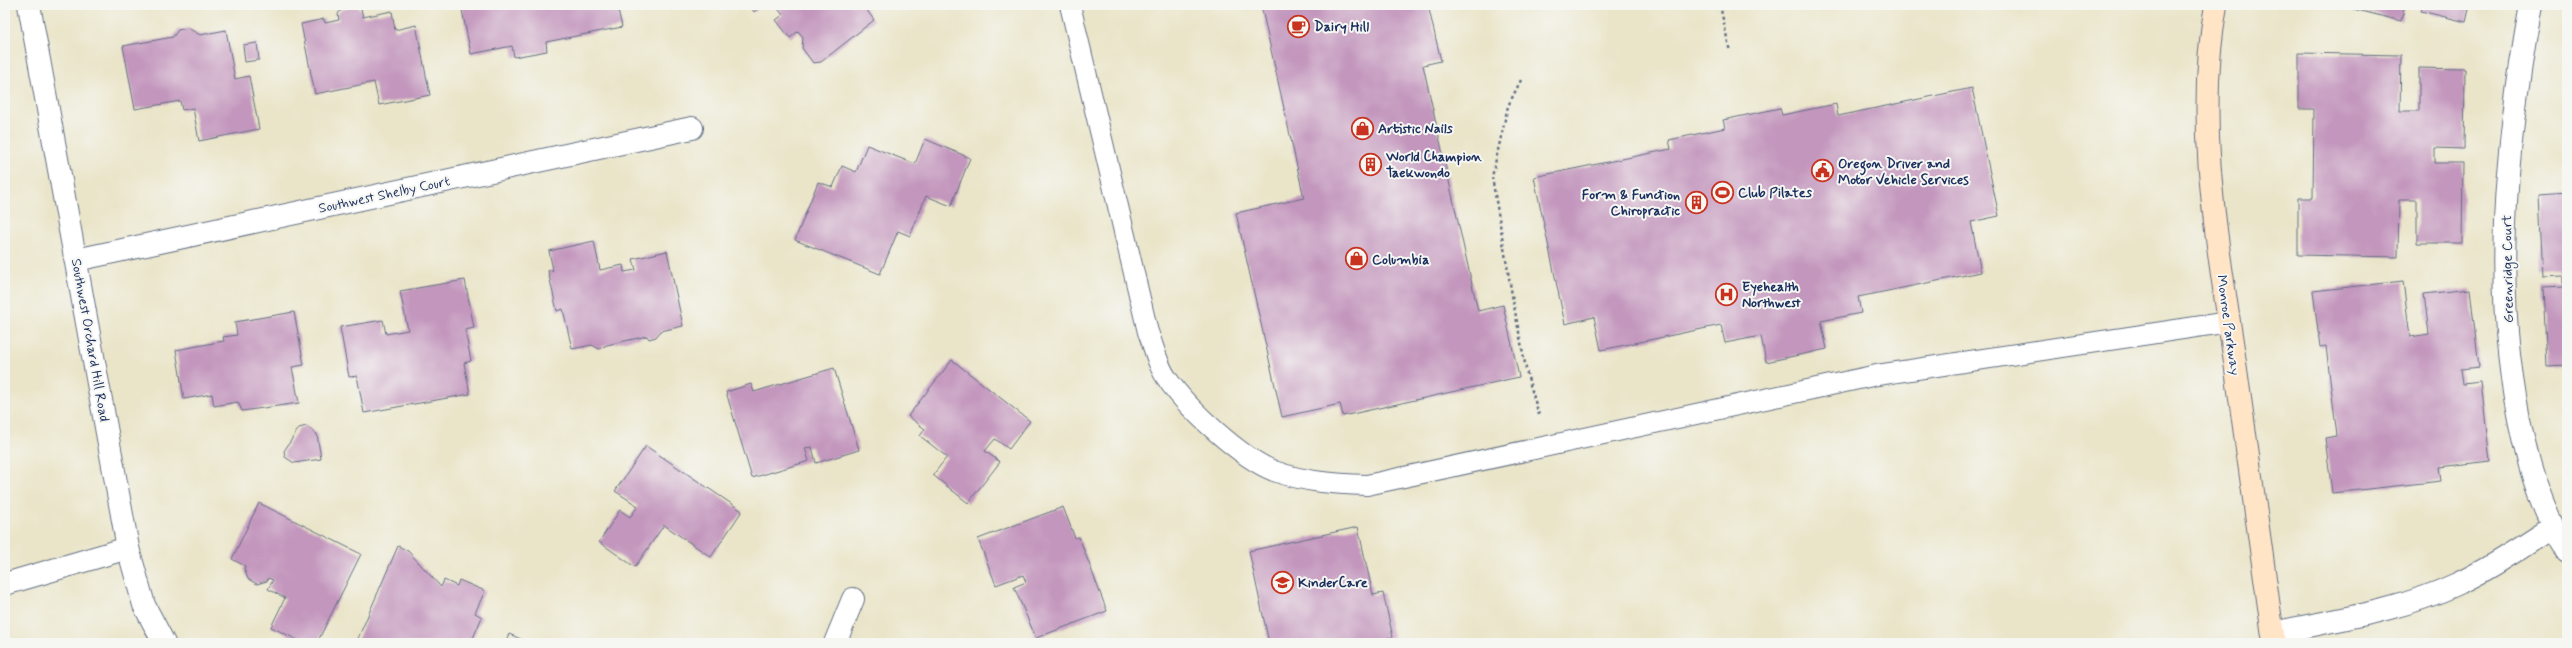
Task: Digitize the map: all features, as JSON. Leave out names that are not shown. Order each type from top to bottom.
[{"type":"street","name":"Southwest Orchard Hill Road","points":[[29,5],[128,548],[144,606],[164,643]]},
{"type":"street","name":"Monroe Parkway","points":[[2216,5],[2209,59],[2209,137],[2215,214],[2274,638]]},
{"type":"street","name":"Greenridge Court","points":[[2532,5],[2521,62],[2506,208],[2505,284],[2509,358],[2518,415],[2528,459],[2551,528],[2567,551]]},
{"type":"street","name":"Southwest Shelby Court","points":[[76,260],[692,128]]},
{"type":"street","points":[[2274,638],[2376,612],[2457,584],[2551,528]]},
{"type":"street","points":[[5,584],[128,548]]},
{"type":"street","points":[[835,643],[853,599]]},
{"type":"lane","points":[[1070,5],[1148,332],[1167,380],[1209,425],[1237,448],[1273,470],[1322,483],[1367,485],[1877,375],[2229,322]]},
{"type":"path","points":[[1720,5],[1730,52]]},
{"type":"path","points":[[1521,80],[1508,106],[1492,177],[1527,374],[1550,445]]},
{"type":"building","points":[[461,5],[617,5],[622,27],[546,42],[547,51],[514,57],[512,46],[471,54]]},
{"type":"building","points":[[749,5],[762,5],[754,12]]},
{"type":"building","points":[[775,5],[863,5],[874,20],[821,62],[813,63],[802,48],[803,37],[798,31],[790,38],[776,20],[783,15]]},
{"type":"building","name":"Columbia","points":[[1261,5],[1408,5],[1409,8],[1428,5],[1441,61],[1423,65],[1478,311],[1503,305],[1519,377],[1343,416],[1340,404],[1282,417],[1236,213],[1304,198]]},
{"type":"building","points":[[2338,5],[2405,5],[2401,21]]},
{"type":"building","points":[[2423,5],[2470,5],[2466,22],[2421,11]]},
{"type":"building","points":[[357,6],[361,9],[363,17],[392,11],[395,30],[416,25],[430,95],[379,105],[374,82],[315,94],[301,24],[324,19],[325,23],[339,20],[338,14],[341,10]]},
{"type":"building","points":[[188,28],[200,35],[226,30],[235,79],[249,76],[259,129],[199,141],[193,108],[182,110],[180,101],[135,109],[123,46],[173,37],[178,30]]},
{"type":"building","points":[[257,43],[259,60],[245,62],[243,45]]},
{"type":"building","points":[[2299,53],[2401,55],[2400,111],[2419,111],[2419,68],[2465,69],[2464,149],[2435,148],[2435,163],[2463,163],[2462,243],[2417,243],[2417,200],[2399,200],[2398,257],[2298,255],[2298,198],[2313,198],[2314,109],[2299,109]]},
{"type":"building","points":[[1972,88],[1999,216],[1971,222],[1981,272],[1858,297],[1861,313],[1821,321],[1827,349],[1766,362],[1761,336],[1725,343],[1721,325],[1601,350],[1594,317],[1565,324],[1534,177],[1671,149],[1669,140],[1725,128],[1723,120],[1780,108],[1782,115],[1836,104],[1838,116]]},
{"type":"building","points":[[925,139],[970,158],[951,206],[926,196],[910,236],[898,231],[880,274],[795,240],[818,182],[833,187],[842,166],[856,172],[867,145],[915,164]]},
{"type":"building","points":[[2567,193],[2567,366],[2547,367],[2543,288],[2562,287],[2562,276],[2543,277],[2539,195]]},
{"type":"building","points":[[594,241],[600,270],[623,265],[624,272],[636,270],[633,259],[667,251],[683,326],[661,331],[656,337],[649,339],[647,336],[607,345],[599,349],[592,345],[572,349],[563,309],[557,311],[548,271],[553,270],[549,251]]},
{"type":"building","points":[[465,280],[474,328],[465,330],[471,361],[464,363],[470,394],[364,413],[357,376],[349,377],[340,327],[383,320],[386,334],[408,330],[400,291]]},
{"type":"building","points":[[2403,281],[2410,337],[2429,334],[2424,294],[2470,289],[2479,367],[2461,369],[2463,384],[2481,382],[2490,461],[2439,467],[2441,481],[2332,493],[2325,438],[2337,436],[2326,346],[2320,347],[2313,291]]},
{"type":"building","points":[[294,312],[304,365],[292,367],[299,403],[242,411],[238,402],[214,406],[212,394],[184,399],[176,350],[224,341],[223,337],[237,335],[235,322]]},
{"type":"building","points":[[952,360],[1030,421],[1009,449],[995,439],[985,451],[1000,462],[968,503],[933,475],[947,457],[920,436],[925,429],[908,416]]},
{"type":"building","points":[[834,368],[859,450],[816,463],[812,447],[805,448],[809,461],[752,478],[726,392],[751,384],[754,392]]},
{"type":"building","points":[[306,426],[317,434],[321,459],[294,463],[285,457],[284,451],[299,428]]},
{"type":"building","points":[[646,446],[742,511],[711,557],[664,525],[635,567],[599,542],[620,510],[630,517],[638,506],[615,491]]},
{"type":"building","points":[[259,503],[361,554],[317,643],[304,643],[271,627],[285,598],[268,589],[273,580],[268,578],[267,581],[257,584],[248,579],[244,569],[245,566],[232,559]]},
{"type":"building","points":[[1063,507],[1075,538],[1079,537],[1107,611],[1036,638],[1014,587],[1026,582],[1023,575],[996,585],[978,539]]},
{"type":"building","points":[[1358,527],[1373,595],[1383,593],[1393,637],[1384,639],[1384,643],[1269,643],[1249,551]]},
{"type":"building","points":[[398,546],[408,551],[441,587],[444,580],[457,586],[459,580],[485,591],[475,613],[482,617],[471,643],[356,643]]},
{"type":"building","points":[[509,634],[530,643],[505,643]]},
{"type":"place","name":"Dairy Hill","points":[[1298,26]]},
{"type":"place","name":"Artistic Nails","points":[[1363,128]]},
{"type":"place","name":"World Champion Taekwondo","points":[[1371,164]]},
{"type":"place","name":"Oregon Driver and Motor Vehicle Services","points":[[1822,171]]},
{"type":"place","name":"Club Pilates","points":[[1723,192]]},
{"type":"place","name":"Form & Function Chiropractic","points":[[1696,202]]},
{"type":"place","name":"Columbia","points":[[1357,259]]},
{"type":"place","name":"Eyehealth Northwest","points":[[1726,294]]},
{"type":"place","name":"KinderCare","points":[[1282,582]]}]
